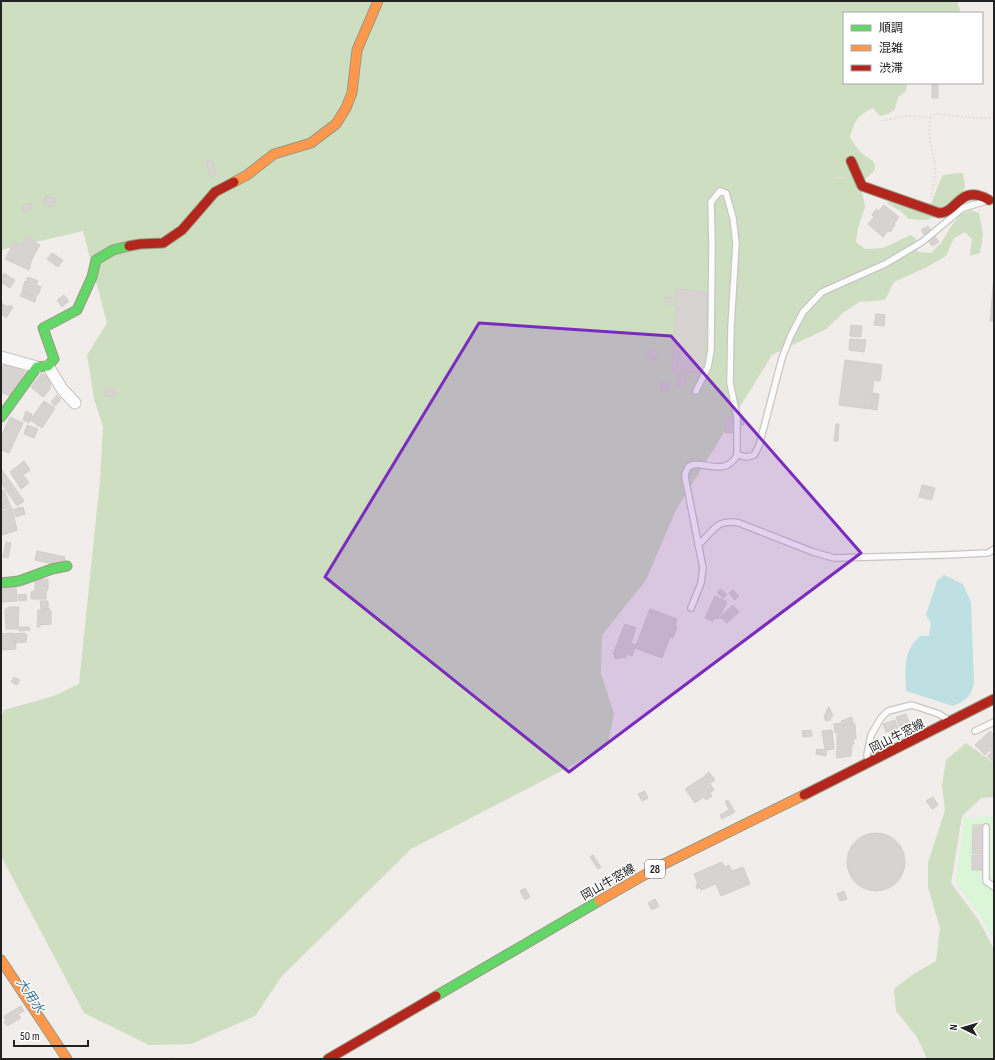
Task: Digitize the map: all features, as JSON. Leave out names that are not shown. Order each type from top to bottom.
[{"type":"main road","points":[[1,417],[43,366],[54,359],[43,328],[77,310],[92,277],[96,260],[113,250],[140,244],[163,243],[182,230],[215,192],[247,175],[274,154],[311,143],[336,124],[346,108],[352,93],[357,50],[378,1]]},
{"type":"main road","points":[[851,161],[862,186],[939,213],[944,213],[969,194],[976,194],[991,200]]},
{"type":"main road","points":[[1,583],[19,581],[52,569],[67,566]]},
{"type":"main road","name":"岡山牛窓線","points":[[328,1059],[660,866],[869,763],[994,699]]},
{"type":"main road","points":[[1,960],[67,1059]]},
{"type":"street","points":[[1,357],[43,366],[75,403]]},
{"type":"lane","points":[[691,608],[701,583],[703,568],[685,471],[689,466],[695,464],[723,467],[728,466],[737,455],[737,417],[730,383],[731,327],[736,243],[726,193],[720,191],[711,202],[711,350],[708,367],[696,391]]},
{"type":"lane","points":[[737,455],[748,456],[754,454],[759,446],[782,358],[791,335],[803,312],[822,292],[857,275],[885,264],[922,242],[963,208],[991,200]]},
{"type":"lane","points":[[698,545],[714,528],[723,522],[730,521],[739,523],[813,552],[834,558],[951,555],[988,552],[994,549]]},
{"type":"lane","points":[[869,763],[867,755],[871,735],[881,718],[888,712],[912,705],[939,714],[950,722]]},
{"type":"lane","points":[[974,731],[994,722]]},
{"type":"lane","points":[[986,827],[986,881],[994,888]]},
{"type":"path","points":[[882,121],[905,116],[930,117],[936,114],[994,118]]},
{"type":"path","points":[[927,209],[933,189],[935,175],[935,164],[929,136],[930,117]]},
{"type":"highlighted area","points":[[479,323],[671,336],[861,553],[569,772],[325,577]]},
{"type":"green space","points":[[1,1],[957,1],[961,12],[843,12],[843,84],[907,84],[906,91],[898,97],[895,109],[888,114],[880,116],[873,108],[860,116],[853,128],[850,138],[861,153],[874,162],[875,170],[863,181],[862,191],[865,207],[858,228],[856,242],[865,249],[883,248],[911,235],[916,239],[914,246],[918,252],[931,253],[941,243],[961,214],[970,210],[979,213],[983,234],[980,253],[970,256],[972,239],[965,232],[954,238],[946,256],[925,268],[894,282],[885,300],[859,302],[843,313],[826,329],[772,355],[676,510],[646,580],[602,635],[601,673],[614,714],[608,743],[573,765],[411,849],[282,976],[255,1016],[191,1044],[149,1045],[84,1013],[1,856],[1,718],[4,710],[54,696],[79,684],[100,480],[103,426],[94,399],[87,355],[107,323],[83,231],[1,250]]},
{"type":"green space","points":[[963,173],[965,188],[942,212],[931,219],[909,219],[902,212],[887,203],[892,199],[931,204],[943,175]]},
{"type":"green space","points":[[966,743],[994,763],[994,797],[981,798],[962,816],[951,883],[979,921],[994,949],[994,1059],[927,1059],[917,1037],[896,1011],[894,989],[912,975],[936,961],[940,928],[928,887],[928,863],[945,810],[942,785],[946,760]]},
{"type":"green space","points":[[994,816],[994,939],[983,920],[956,883],[964,818]]},
{"type":"water","points":[[944,575],[963,584],[971,603],[974,683],[967,698],[953,706],[906,691],[906,661],[910,648],[920,636],[929,636],[931,623],[926,615],[937,581]]},
{"type":"building","points":[[932,84],[938,84],[938,98],[932,98]]},
{"type":"building","points":[[212,160],[216,175],[210,177],[206,161]]},
{"type":"building","points":[[46,196],[56,199],[53,207],[43,203]]},
{"type":"building","points":[[31,203],[32,209],[23,212],[22,206]]},
{"type":"building","points":[[884,205],[899,217],[890,232],[889,230],[883,237],[868,224],[874,217],[872,215],[876,209],[879,211]]},
{"type":"building","points":[[928,226],[939,242],[932,246],[921,230]]},
{"type":"building","points":[[26,237],[40,245],[32,259],[29,270],[5,259],[15,241],[22,245]]},
{"type":"building","points":[[52,253],[63,260],[58,267],[47,259]]},
{"type":"building","points":[[4,273],[15,280],[10,288],[1,282],[1,278]]},
{"type":"building","points":[[994,276],[994,321],[990,321]]},
{"type":"building","points":[[28,277],[38,281],[36,285],[41,287],[36,297],[22,291]]},
{"type":"building","points":[[677,289],[708,292],[703,373],[672,371]]},
{"type":"building","points":[[22,292],[36,298],[35,302],[20,296]]},
{"type":"building","points":[[64,295],[69,301],[62,307],[57,300]]},
{"type":"building","points":[[665,297],[674,298],[673,305],[665,305]]},
{"type":"building","points":[[1,303],[8,307],[9,305],[13,307],[6,318],[1,314]]},
{"type":"building","points":[[876,314],[885,315],[884,326],[874,325]]},
{"type":"building","points":[[851,325],[862,326],[861,337],[850,336]]},
{"type":"building","points":[[850,339],[866,340],[864,352],[849,350]]},
{"type":"building","points":[[649,350],[657,351],[656,360],[647,358]]},
{"type":"building","points":[[845,360],[876,364],[870,409],[839,405]]},
{"type":"building","points":[[9,362],[26,369],[12,397],[1,392],[1,365],[8,365]]},
{"type":"building","points":[[877,364],[882,365],[880,381],[875,381]]},
{"type":"building","points":[[42,373],[53,382],[49,387],[51,388],[43,397],[31,387]]},
{"type":"building","points":[[677,374],[685,375],[685,387],[678,387]]},
{"type":"building","points":[[661,383],[669,383],[669,390],[661,391]]},
{"type":"building","points":[[105,388],[115,389],[115,397],[104,396]]},
{"type":"building","points":[[873,393],[879,394],[877,410],[871,409]]},
{"type":"building","points":[[57,395],[61,399],[55,406],[51,402]]},
{"type":"building","points":[[44,401],[55,408],[42,428],[30,420]]},
{"type":"building","points":[[26,411],[32,414],[29,423],[23,420]]},
{"type":"building","points":[[10,417],[23,423],[9,453],[1,450],[1,437]]},
{"type":"building","points":[[726,418],[744,418],[744,425],[732,425],[732,433],[725,433]]},
{"type":"building","points":[[836,424],[839,424],[838,441],[834,441]]},
{"type":"building","points":[[27,425],[38,429],[34,438],[24,434]]},
{"type":"building","points":[[24,461],[30,470],[23,475],[29,483],[21,489],[10,472]]},
{"type":"building","points":[[2,470],[24,501],[17,506],[1,483]]},
{"type":"building","points":[[922,485],[935,488],[931,500],[919,497]]},
{"type":"building","points":[[4,490],[11,507],[1,510],[1,491]]},
{"type":"building","points":[[23,507],[25,514],[16,517],[14,509]]},
{"type":"building","points":[[12,508],[17,530],[3,535],[1,528],[1,512]]},
{"type":"building","points":[[6,542],[11,543],[8,558],[3,557]]},
{"type":"building","points":[[37,551],[65,557],[63,566],[35,560]]},
{"type":"building","points":[[48,579],[46,599],[31,599],[31,592],[35,591],[35,581]]},
{"type":"building","points":[[16,586],[17,601],[1,602],[1,590]]},
{"type":"building","points":[[721,589],[727,595],[723,598],[717,592]]},
{"type":"building","points":[[733,590],[739,596],[735,600],[729,593]]},
{"type":"building","points":[[26,594],[27,600],[19,601],[18,595]]},
{"type":"building","points":[[715,596],[727,602],[718,619],[715,618],[713,621],[705,618]]},
{"type":"building","points":[[40,601],[48,601],[48,609],[41,609]]},
{"type":"building","points":[[733,605],[739,612],[727,623],[720,617]]},
{"type":"building","points":[[8,607],[19,607],[18,629],[6,629],[5,609],[8,609]]},
{"type":"building","points":[[50,609],[51,624],[40,625],[40,627],[37,627],[38,610]]},
{"type":"building","points":[[650,609],[677,619],[675,626],[677,627],[673,638],[670,637],[662,658],[635,648]]},
{"type":"building","points":[[625,624],[636,628],[631,643],[636,645],[632,656],[627,654],[625,658],[614,658],[615,655],[613,654]]},
{"type":"building","points":[[19,627],[29,627],[30,630],[19,631]]},
{"type":"building","points":[[12,633],[16,649],[1,650],[1,634]]},
{"type":"building","points":[[25,633],[27,635],[26,642],[16,643],[13,641],[13,634]]},
{"type":"building","points":[[14,677],[20,680],[17,685],[11,682]]},
{"type":"building","points":[[829,707],[833,716],[830,717],[831,720],[826,721],[824,717]]},
{"type":"building","points":[[906,714],[910,725],[900,728],[896,717]]},
{"type":"building","points":[[852,717],[853,724],[842,725],[841,721]]},
{"type":"building","points":[[895,720],[898,728],[886,732],[883,724]]},
{"type":"building","points":[[842,723],[842,725],[855,724],[856,739],[853,739],[854,744],[852,744],[851,756],[837,758],[836,751],[841,751],[841,749],[837,750],[837,733],[835,733],[834,724]]},
{"type":"building","points":[[811,730],[812,736],[803,737],[802,731]]},
{"type":"building","points":[[832,730],[834,749],[825,750],[822,731]]},
{"type":"building","points":[[990,731],[994,735],[994,762],[987,756],[992,752],[990,750],[985,755],[975,745]]},
{"type":"building","points":[[817,749],[827,750],[826,756],[816,754]]},
{"type":"building","points":[[709,772],[715,780],[711,783],[705,775]]},
{"type":"building","points":[[705,776],[714,790],[710,793],[712,796],[706,800],[704,797],[695,803],[685,789]]},
{"type":"building","points":[[645,791],[648,798],[642,801],[638,794]]},
{"type":"building","points":[[933,797],[938,805],[932,809],[926,801]]},
{"type":"building","points":[[728,800],[735,812],[722,819],[720,815],[729,810],[725,802]]},
{"type":"building","points":[[973,825],[984,825],[983,854],[972,853]]},
{"type":"building","points":[[876,833],[887,835],[897,841],[903,851],[905,862],[903,873],[897,883],[887,889],[876,891],[865,889],[855,883],[849,873],[847,862],[849,851],[855,841],[865,835]]},
{"type":"building","points":[[593,855],[601,867],[598,869],[590,857]]},
{"type":"building","points":[[972,855],[982,855],[982,870],[972,870]]},
{"type":"building","points":[[722,862],[725,867],[729,865],[732,871],[743,867],[750,884],[721,896],[716,884],[701,890],[700,887],[697,889],[696,885],[698,884],[694,874]]},
{"type":"building","points":[[525,888],[530,897],[525,900],[520,891]]},
{"type":"building","points":[[844,891],[847,899],[840,901],[837,894]]},
{"type":"building","points":[[655,899],[659,906],[652,910],[648,903]]},
{"type":"building","points":[[21,1006],[24,1011],[18,1014],[21,1018],[7,1026],[4,1022],[6,1021],[4,1016]]},
{"type":"traffic: fast","points":[[1,417],[37,367],[48,366],[54,359],[43,328],[77,310],[92,277],[96,260],[113,250],[129,246]]},
{"type":"traffic: fast","points":[[1,583],[19,581],[52,569],[67,566]]},
{"type":"traffic: fast","points":[[436,996],[599,901]]},
{"type":"traffic: slow","points":[[234,182],[247,175],[274,154],[311,143],[336,124],[346,108],[352,93],[357,50],[378,1]]},
{"type":"traffic: slow","points":[[599,901],[660,866],[804,795]]},
{"type":"traffic: slow","points":[[1,960],[67,1059]]},
{"type":"traffic: jam","points":[[851,161],[862,186],[939,213],[951,209],[960,200],[971,195],[989,200]]},
{"type":"traffic: jam","points":[[129,246],[163,243],[182,230],[215,192],[234,182]]},
{"type":"traffic: jam","points":[[804,795],[994,699]]},
{"type":"traffic: jam","points":[[328,1059],[436,996]]},
{"type":"water label","name":"大用水","points":[[31,995]]}]
